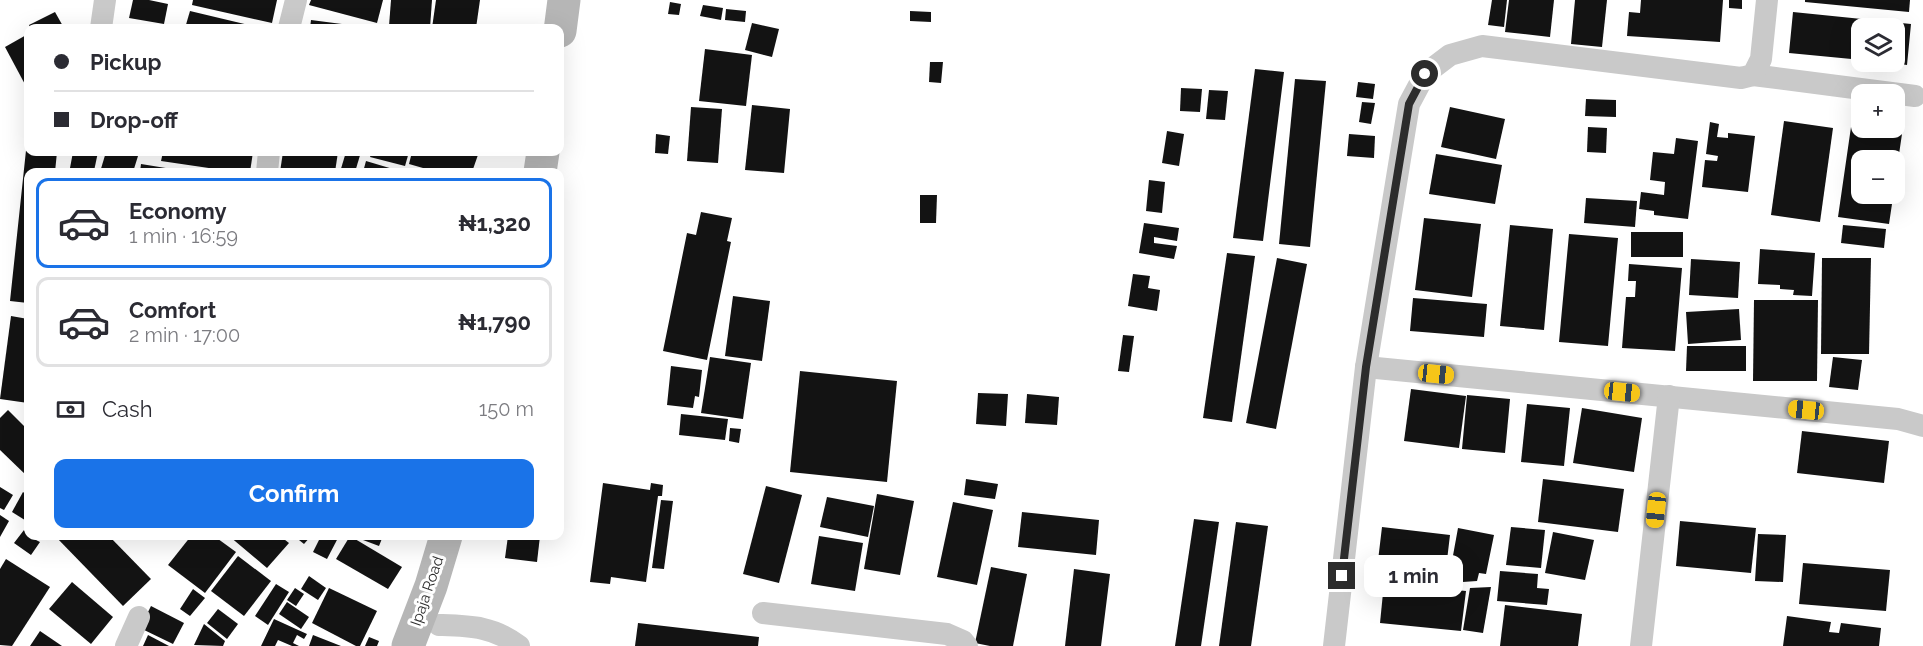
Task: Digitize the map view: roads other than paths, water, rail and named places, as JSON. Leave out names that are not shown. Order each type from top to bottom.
[{"type":"main road","points":[[539,24],[542,0]]},
{"type":"main road","points":[[561,24],[564,0]]},
{"type":"main road","name":"Ipaja Road","points":[[408,646],[431,586],[445,540]]},
{"type":"main road","name":"Ipaja Road","points":[[435,636],[467,540]]},
{"type":"street","points":[[102,24],[105,0]]},
{"type":"street","points":[[290,24],[296,0]]},
{"type":"street","points":[[1753,75],[1761,59],[1767,0]]},
{"type":"street","points":[[1334,646],[1366,367],[1409,104],[1425,74],[1450,55],[1482,46],[1741,78],[1753,75],[1915,96]]},
{"type":"street","points":[[1366,367],[1898,419],[1923,426]]},
{"type":"street","points":[[1641,646],[1669,396]]},
{"type":"street","points":[[763,613],[946,634],[963,641],[967,646]]},
{"type":"street","points":[[126,646],[139,616]]},
{"type":"street","points":[[435,636],[473,626],[498,633],[519,646]]}]
